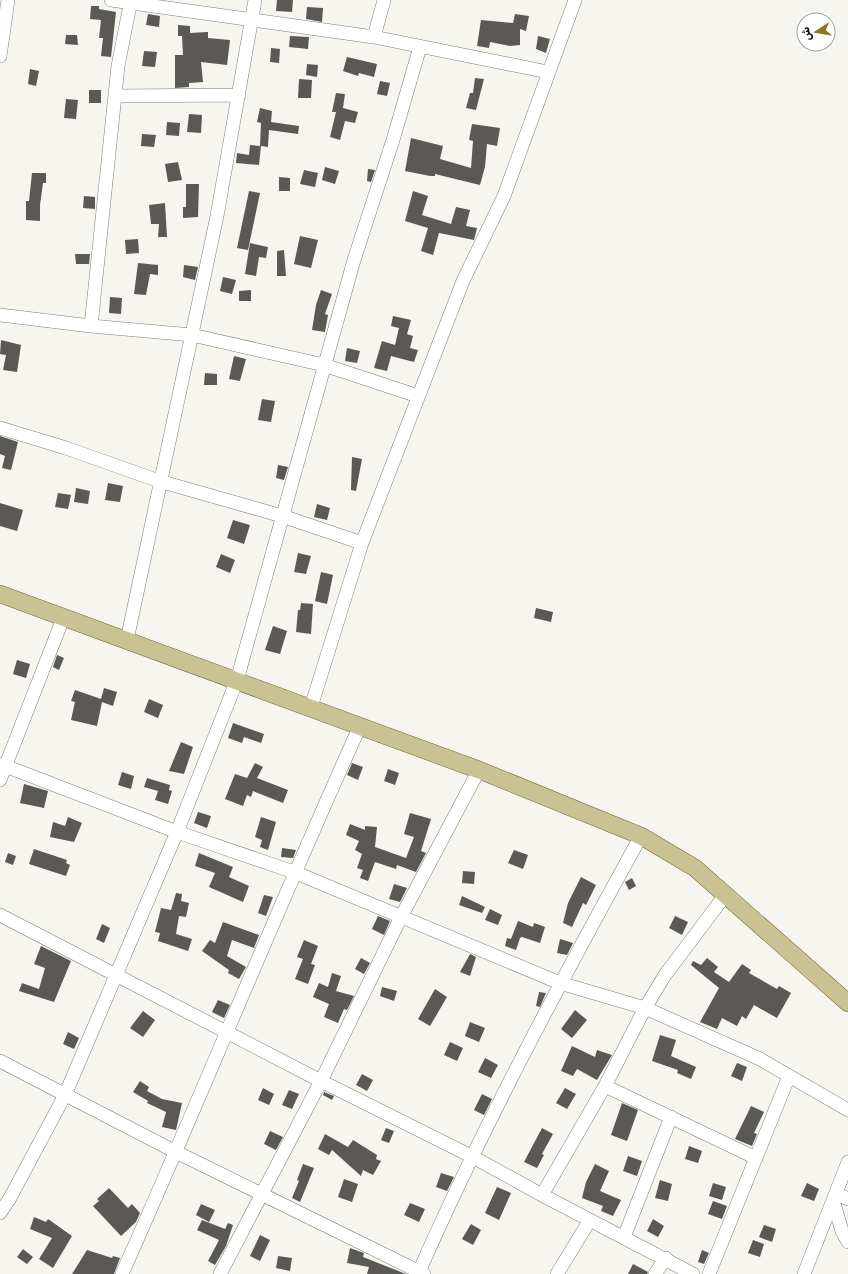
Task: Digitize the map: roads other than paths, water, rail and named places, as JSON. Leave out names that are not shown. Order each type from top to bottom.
[{"type":"main road","points":[[0,594],[64,616],[479,770],[641,836],[695,868],[848,1003]]},
{"type":"street","points":[[0,56],[8,0]]},
{"type":"street","points":[[111,0],[130,1],[374,37],[548,72]]},
{"type":"street","points":[[127,640],[159,481],[217,216],[255,0]]},
{"type":"street","points":[[374,37],[384,0]]},
{"type":"street","points":[[311,707],[362,543],[463,281],[504,196],[548,72],[562,39],[574,0]]},
{"type":"street","points":[[92,326],[118,66],[130,1]]},
{"type":"street","points":[[0,1213],[65,1095],[177,832],[237,680],[282,516],[309,427],[324,366],[420,47]]},
{"type":"street","points":[[116,96],[239,95]]},
{"type":"street","points":[[0,315],[92,326],[192,335],[324,366],[418,396]]},
{"type":"street","points":[[0,428],[66,448],[159,481],[282,516],[362,543]]},
{"type":"street","points":[[0,780],[3,765],[64,616]]},
{"type":"street","points":[[122,1274],[176,1152],[294,872],[360,726]]},
{"type":"street","points":[[3,765],[177,832],[294,872],[560,983],[645,1008],[760,1059],[848,1110]]},
{"type":"street","points":[[220,1274],[321,1081],[401,917],[479,770]]},
{"type":"street","points":[[0,1061],[176,1152],[420,1273],[473,1156],[560,983],[641,836]]},
{"type":"street","points":[[542,1195],[605,1086],[645,1008],[666,974],[726,894]]},
{"type":"street","points":[[0,914],[321,1081],[473,1156],[542,1195],[666,1258],[693,1274]]},
{"type":"street","points":[[709,1274],[789,1076]]},
{"type":"street","points":[[605,1086],[756,1158]]},
{"type":"street","points":[[624,1237],[671,1117]]},
{"type":"street","points":[[804,1274],[848,1162]]},
{"type":"street","points":[[835,1196],[848,1199]]},
{"type":"street","points":[[835,1196],[842,1231],[848,1242]]},
{"type":"street","points":[[557,1274],[590,1220]]},
{"type":"street","points":[[655,1274],[666,1258]]}]
